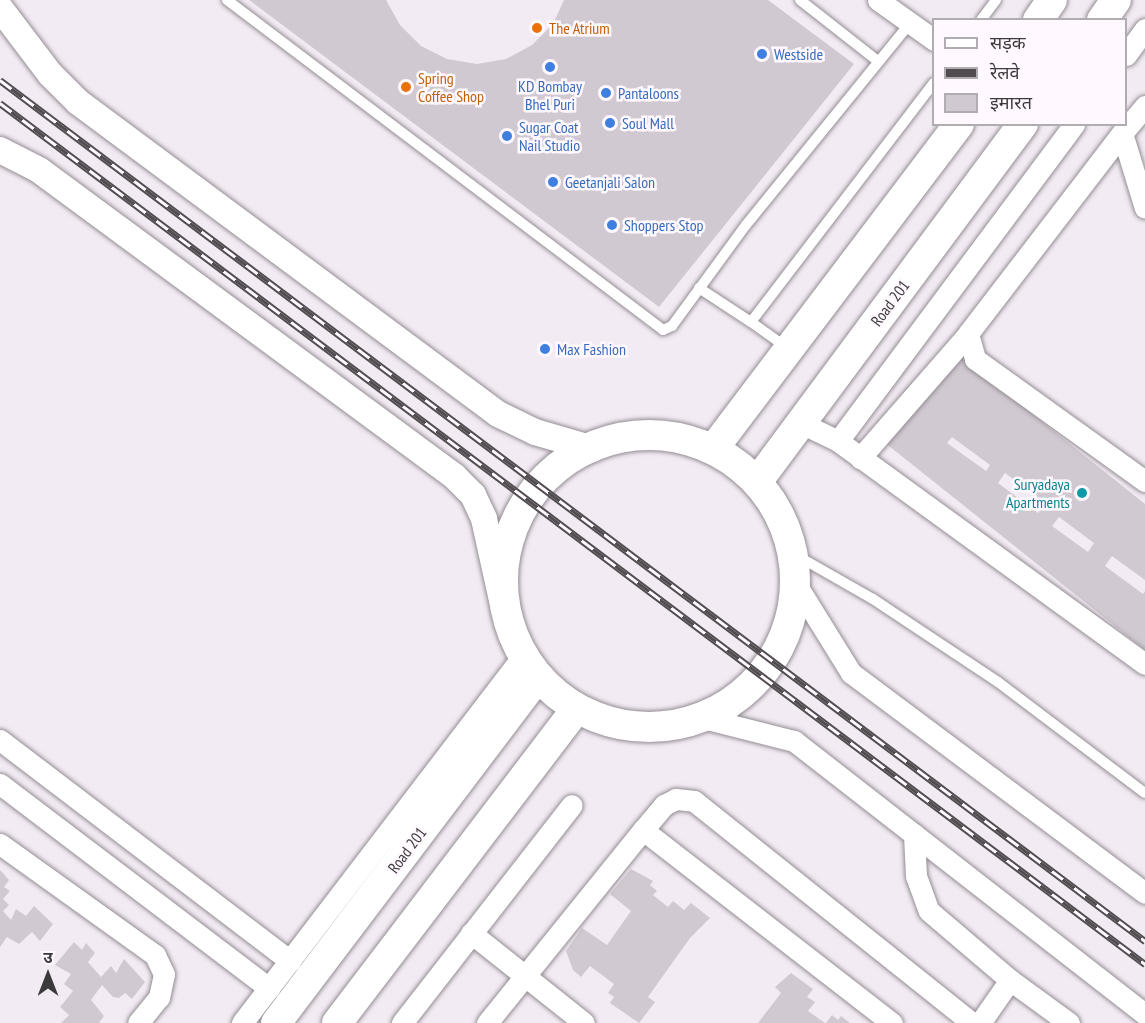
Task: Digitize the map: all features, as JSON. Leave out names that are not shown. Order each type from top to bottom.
[{"type":"main road","points":[[1039,18],[1052,0]]},
{"type":"main road","points":[[1103,18],[1116,0]]},
{"type":"main road","points":[[714,448],[957,126]]},
{"type":"main road","name":"Road 201","points":[[757,482],[1022,126]]},
{"type":"main road","points":[[621,437],[678,438],[714,448],[757,482],[776,508],[794,568],[794,606],[771,664],[729,705],[676,726],[623,726],[576,710],[530,667],[504,609],[503,556],[527,499],[571,457],[592,448],[621,437]]},
{"type":"main road","name":"Road 201","points":[[276,1023],[530,667]]},
{"type":"main road","points":[[337,1023],[576,710]]},
{"type":"street","points":[[878,0],[932,39]]},
{"type":"street","points":[[0,8],[50,74],[78,102],[488,407],[535,432],[592,448]]},
{"type":"street","points":[[1127,52],[1145,29]]},
{"type":"street","points":[[860,458],[968,334],[1145,106]]},
{"type":"street","points":[[838,441],[1073,126]]},
{"type":"street","points":[[1122,133],[1145,208]]},
{"type":"street","points":[[0,150],[39,170],[454,476],[473,495],[484,519],[504,609]]},
{"type":"street","points":[[968,334],[975,359],[1145,481]]},
{"type":"street","points":[[801,423],[838,441],[1145,664]]},
{"type":"street","points":[[794,568],[851,673],[1145,893]]},
{"type":"street","points":[[242,1023],[530,667]]},
{"type":"street","points":[[699,717],[794,741],[1145,1014]]},
{"type":"street","points":[[0,741],[290,961]]},
{"type":"street","points":[[0,784],[269,988]]},
{"type":"street","points":[[487,1023],[525,980],[664,805],[676,799],[694,801],[972,1023]]},
{"type":"street","points":[[402,1023],[572,805]]},
{"type":"street","points":[[643,830],[892,1023]]},
{"type":"street","points":[[914,834],[916,876],[929,911],[1010,980],[1069,1023]]},
{"type":"street","points":[[0,844],[154,955],[164,975],[159,997],[138,1023]]},
{"type":"street","points":[[471,933],[525,980],[584,1023]]},
{"type":"street","points":[[980,1023],[1010,980]]},
{"type":"lane","points":[[227,0],[654,326],[663,330],[672,326],[699,288],[910,23]]},
{"type":"lane","points":[[800,0],[879,62]]},
{"type":"lane","points":[[982,18],[996,0]]},
{"type":"lane","points":[[751,322],[932,84]]},
{"type":"lane","points":[[699,288],[789,349]]},
{"type":"lane","points":[[794,568],[873,599],[998,682],[1145,793]]},
{"type":"building","name":"Soul Mall","points":[[249,0],[386,0],[400,25],[421,46],[447,59],[477,64],[506,59],[532,45],[553,24],[564,0],[768,0],[854,64],[659,307]]},
{"type":"building","name":"Suryadaya Apartments","points":[[956,353],[1145,504],[1145,580],[1112,556],[1105,566],[1143,594],[1145,591],[1145,650],[884,442]],"holes":[[[952,437],[990,465],[986,471],[947,443]],[[1005,473],[1046,503],[1038,513],[998,483]],[[1059,517],[1094,543],[1088,552],[1052,526]]]},
{"type":"building","points":[[631,869],[653,881],[650,885],[657,891],[653,895],[668,907],[673,901],[684,910],[691,903],[710,918],[690,938],[648,997],[655,1002],[639,1023],[610,1003],[614,997],[608,993],[614,984],[590,966],[581,977],[573,970],[566,951],[582,928],[607,945],[631,911],[610,894]]},
{"type":"building","points":[[0,870],[9,880],[4,887],[10,891],[3,899],[9,905],[3,911],[11,920],[16,909],[26,916],[34,906],[53,924],[40,941],[32,932],[19,944],[7,937],[0,947]]},
{"type":"building","points":[[74,942],[82,950],[86,943],[95,953],[88,962],[101,977],[111,966],[116,973],[124,959],[145,982],[132,999],[125,993],[119,998],[113,997],[102,985],[91,1000],[104,1016],[99,1023],[61,1023],[69,1015],[60,1007],[73,991],[64,984],[71,974],[55,965]]},
{"type":"building","points":[[791,973],[813,989],[807,997],[815,1002],[808,1011],[825,1023],[758,1023],[781,993],[775,987]]},
{"type":"building","points":[[832,1015],[838,1020],[841,1016],[850,1023],[826,1023]]},
{"type":"railway","points":[[0,80],[1145,941]]},
{"type":"railway","points":[[0,103],[1145,964]]},
{"type":"place","name":"The Atrium","points":[[537,28]]},
{"type":"place","name":"Westside","points":[[762,54]]},
{"type":"place","name":"KD Bombay Bhel Puri","points":[[550,67]]},
{"type":"place","name":"Spring Coffee Shop","points":[[406,87]]},
{"type":"place","name":"Pantaloons","points":[[606,93]]},
{"type":"place","name":"Soul Mall","points":[[610,123]]},
{"type":"place","name":"Sugar Coat Nail Studio","points":[[507,136]]},
{"type":"place","name":"Geetanjali Salon","points":[[553,182]]},
{"type":"place","name":"Shoppers Stop","points":[[612,225]]},
{"type":"place","name":"Max Fashion","points":[[545,349]]},
{"type":"place","name":"Suryadaya Apartments","points":[[1082,493]]}]
